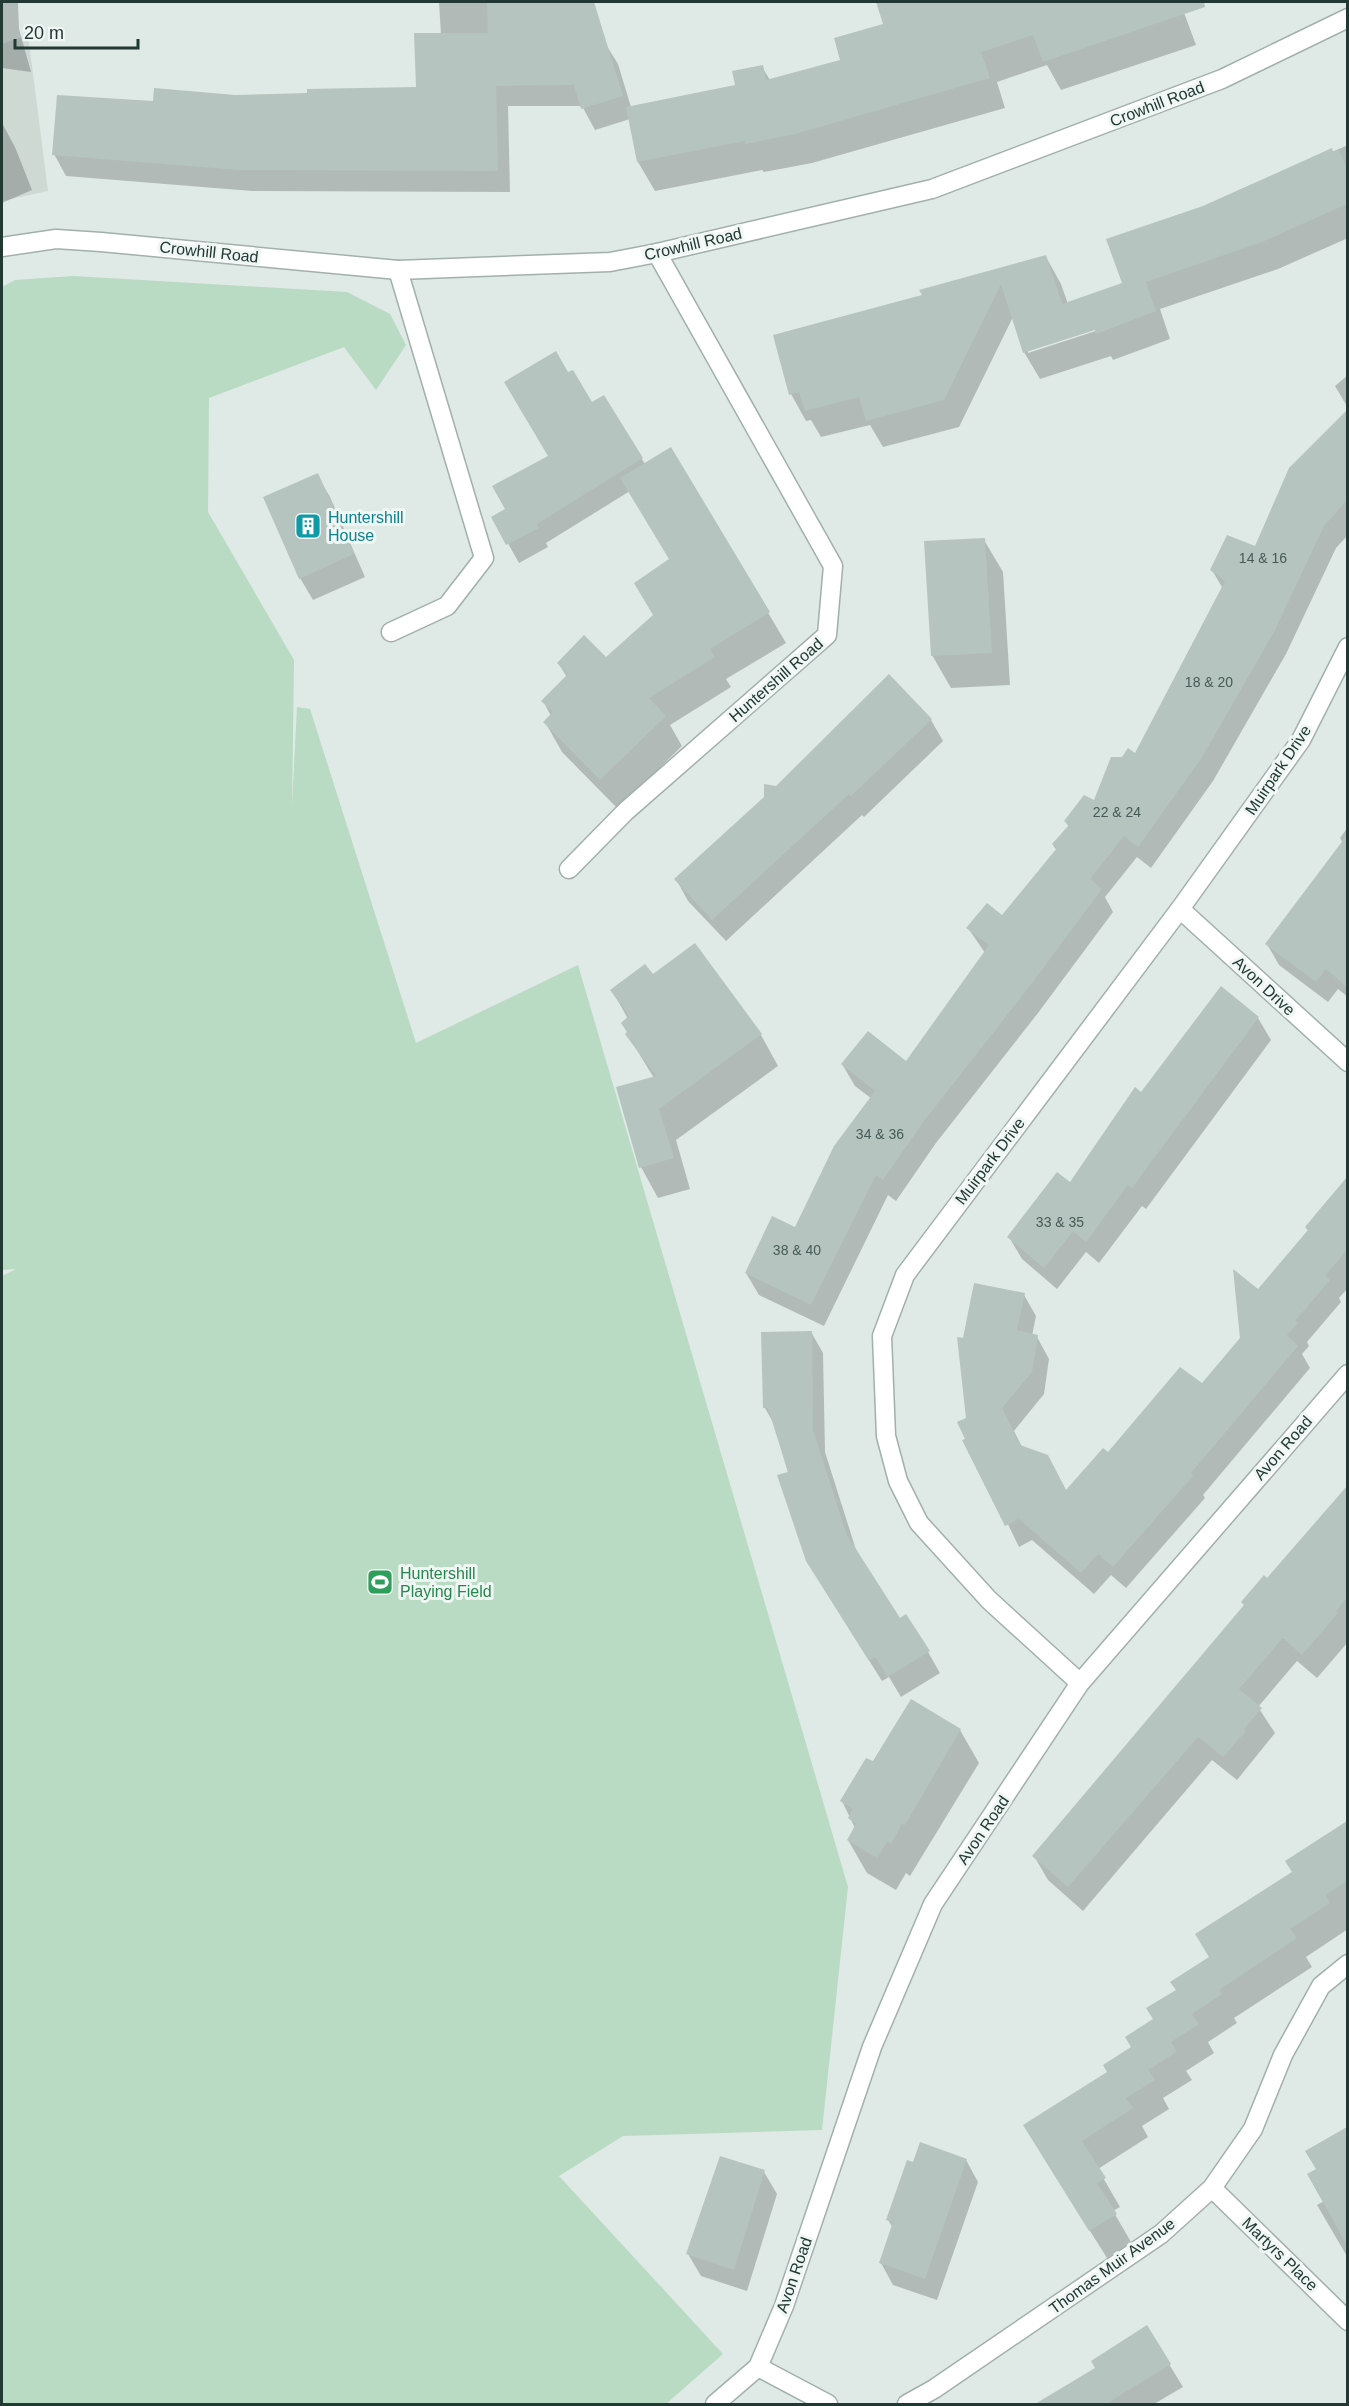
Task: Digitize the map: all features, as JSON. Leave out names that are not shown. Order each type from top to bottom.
[{"type":"street","name":"Crowhill Road","points":[[2,248],[56,239],[398,270],[609,262],[657,253],[932,189],[1222,79],[1347,18]]},
{"type":"street","name":"Huntershill Road","points":[[569,869],[626,811],[827,635],[832,566],[657,253]]},
{"type":"street","points":[[391,632],[447,606],[484,558],[398,270]]},
{"type":"street","name":"Muirpark Drive","points":[[1080,1683],[989,1600],[919,1523],[898,1481],[886,1436],[882,1335],[905,1275],[1180,909],[1301,740],[1347,647]]},
{"type":"street","name":"Avon Drive","points":[[1180,909],[1347,1062]]},
{"type":"street","name":"Avon Road","points":[[758,2367],[784,2306],[872,2047],[933,1904],[1080,1683],[1347,1374]]},
{"type":"street","name":"Thomas Muir Avenue","points":[[907,2404],[934,2389],[1161,2234],[1212,2188],[1253,2129],[1283,2055],[1321,1986],[1347,1964]]},
{"type":"street","name":"Martyrs Place","points":[[1212,2188],[1347,2321]]},
{"type":"street","points":[[715,2404],[758,2367],[828,2404]]},
{"type":"shaded area","points":[[28,35],[48,191],[2,201],[2,44]]},
{"type":"green space","name":"Huntershill Playing Field","points":[[73,276],[347,292],[390,314],[406,345],[376,390],[344,347],[209,398],[208,512],[294,660],[292,807],[297,707],[310,709],[416,1043],[578,965],[848,1887],[822,2130],[623,2136],[559,2176],[723,2354],[666,2404],[2,2404],[2,1276],[16,1269],[2,1270],[2,287],[15,280]]},
{"type":"building","points":[[487,2],[594,2],[623,96],[581,109],[574,85],[496,86],[498,171],[239,170],[52,155],[57,95],[153,101],[154,88],[235,95],[307,93],[307,89],[416,87],[414,33],[488,33]]},
{"type":"building","points":[[876,2],[1204,2],[1205,7],[1043,62],[1033,35],[981,52],[990,78],[795,134],[745,144],[745,141],[637,162],[626,107],[735,85],[732,71],[763,65],[766,80],[840,60],[834,38],[883,24]]},
{"type":"building","points":[[1332,148],[1333,152],[1339,150],[1347,169],[1347,204],[1262,242],[1146,282],[1156,311],[1096,334],[1095,330],[1023,353],[1001,284],[944,400],[866,421],[859,397],[805,411],[799,392],[789,395],[773,335],[922,295],[919,290],[1046,255],[1062,304],[1122,283],[1106,239],[1203,206]]},
{"type":"building","points":[[556,351],[568,372],[573,370],[592,402],[604,395],[643,458],[537,524],[539,528],[506,545],[491,517],[505,509],[492,486],[548,456],[504,382]]},
{"type":"building","points":[[1347,410],[1347,500],[1324,526],[1274,632],[1201,759],[1138,847],[1124,836],[1090,879],[1102,889],[924,1121],[883,1180],[876,1175],[811,1305],[745,1273],[772,1216],[795,1227],[834,1146],[875,1091],[841,1064],[868,1031],[906,1061],[989,945],[966,928],[987,903],[1002,915],[1057,848],[1052,844],[1069,825],[1064,821],[1084,795],[1094,800],[1111,757],[1122,757],[1128,748],[1135,753],[1225,581],[1210,570],[1227,535],[1255,546],[1289,468]]},
{"type":"building","points":[[671,447],[770,612],[710,649],[715,657],[649,698],[666,716],[600,780],[543,722],[553,712],[541,701],[568,674],[557,663],[584,635],[606,657],[653,615],[634,583],[669,559],[620,478]]},
{"type":"building","name":"Huntershill House","points":[[318,473],[354,554],[299,579],[263,497]]},
{"type":"building","points":[[985,538],[992,653],[931,656],[924,541]]},
{"type":"building","points":[[889,674],[932,719],[851,796],[849,794],[712,920],[674,879],[764,797],[764,784],[776,786]]},
{"type":"building","points":[[1347,835],[1347,987],[1326,969],[1316,982],[1265,944]]},
{"type":"building","points":[[695,943],[762,1034],[659,1109],[674,1158],[639,1168],[616,1087],[656,1076],[625,1034],[627,1032],[621,1023],[629,1016],[610,990],[645,964],[653,974]]},
{"type":"building","points":[[1221,986],[1259,1017],[1132,1188],[1128,1185],[1086,1242],[1073,1231],[1044,1268],[1007,1237],[1057,1172],[1070,1182],[1135,1087],[1141,1092]]},
{"type":"building","points":[[1347,1177],[1347,1250],[1325,1276],[1330,1280],[1295,1321],[1298,1323],[1287,1335],[1298,1346],[1191,1473],[1193,1476],[1113,1567],[1098,1554],[1081,1573],[1019,1519],[1005,1526],[962,1440],[965,1439],[957,1422],[966,1418],[957,1337],[963,1338],[974,1283],[1025,1293],[1017,1330],[1038,1335],[1032,1372],[1002,1408],[1020,1445],[1048,1455],[1066,1490],[1103,1448],[1108,1452],[1180,1367],[1202,1383],[1240,1338],[1233,1269],[1258,1289],[1308,1230],[1305,1227]]},
{"type":"building","points":[[812,1331],[813,1430],[847,1535],[900,1618],[906,1614],[930,1651],[888,1677],[875,1657],[869,1661],[806,1561],[777,1475],[788,1472],[768,1408],[763,1408],[761,1332]]},
{"type":"building","points":[[1347,1486],[1347,1598],[1336,1611],[1338,1613],[1302,1655],[1283,1638],[1239,1689],[1262,1708],[1244,1729],[1246,1731],[1223,1757],[1198,1737],[1068,1887],[1032,1856],[1244,1605],[1241,1602],[1264,1575],[1267,1578]]},
{"type":"building","points":[[911,1699],[961,1729],[905,1825],[902,1824],[891,1844],[887,1842],[877,1858],[847,1840],[856,1824],[848,1818],[853,1809],[840,1801],[866,1758],[873,1761]]},
{"type":"building","points":[[1347,1821],[1347,1881],[1326,1895],[1330,1903],[1290,1929],[1297,1938],[1219,1990],[1222,1994],[1192,2014],[1199,2024],[1171,2042],[1177,2052],[1148,2070],[1155,2080],[1126,2098],[1133,2108],[1082,2141],[1106,2178],[1097,2183],[1117,2214],[1089,2231],[1023,2125],[1107,2072],[1103,2065],[1131,2047],[1125,2037],[1153,2019],[1146,2008],[1176,1990],[1170,1982],[1209,1957],[1195,1934],[1292,1872],[1285,1861]]},
{"type":"building","points":[[1347,2127],[1347,2245],[1307,2174],[1316,2169],[1305,2151]]},
{"type":"building","points":[[920,2142],[967,2159],[925,2279],[879,2263],[893,2222],[886,2220],[907,2160],[913,2162]]},
{"type":"building","points":[[720,2156],[765,2170],[734,2270],[686,2254]]},
{"type":"building","points":[[1147,2325],[1171,2364],[1106,2404],[1035,2404],[1095,2368],[1091,2361]]},
{"type":"place","name":"Huntershill House","points":[[308,526]]},
{"type":"place","name":"Huntershill Playing Field","points":[[380,1582]]}]
